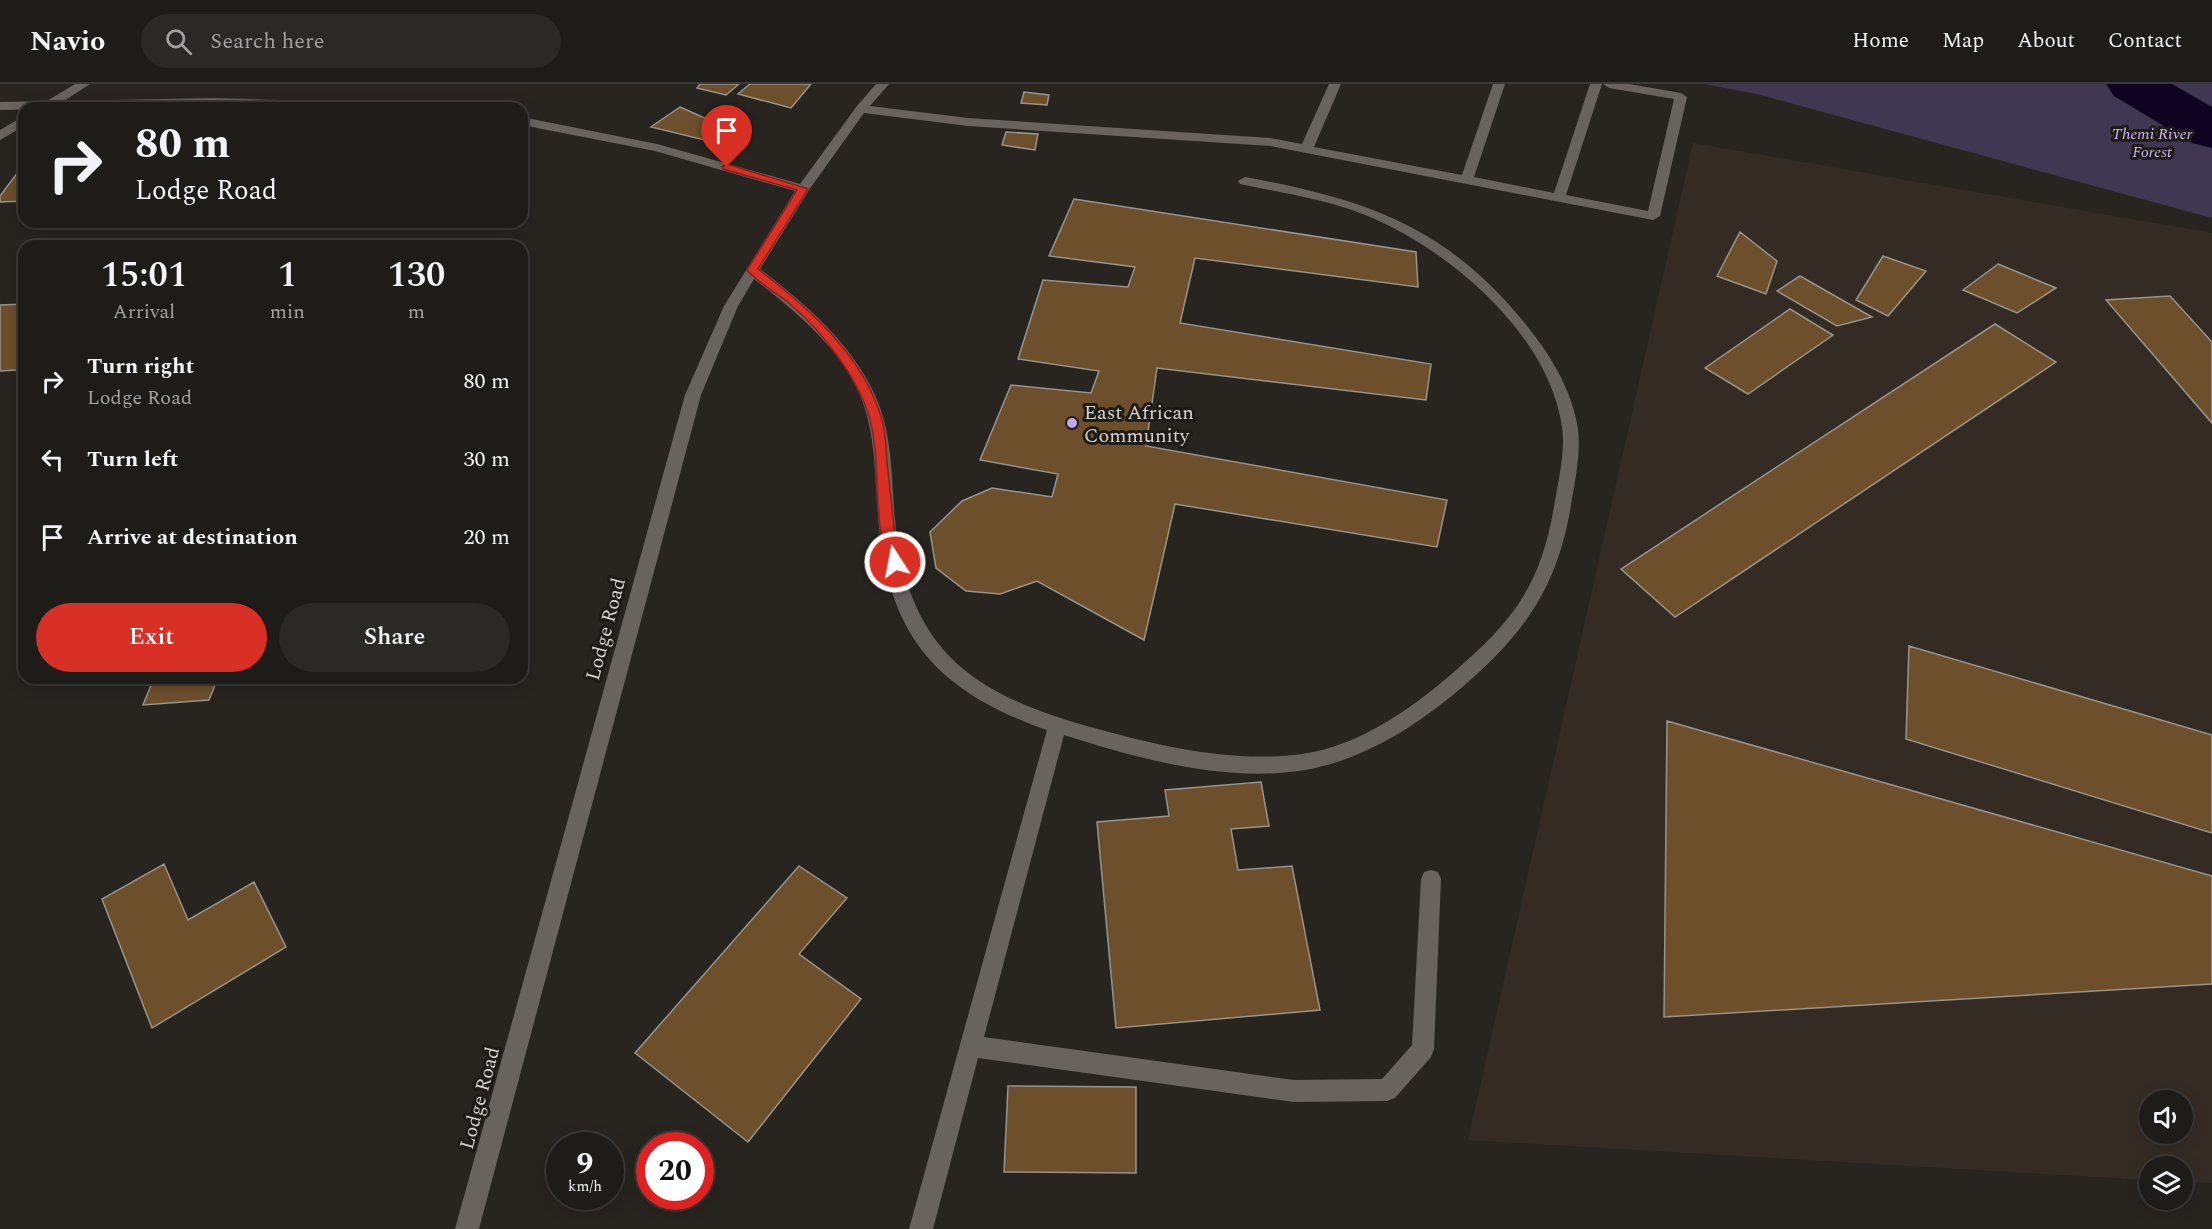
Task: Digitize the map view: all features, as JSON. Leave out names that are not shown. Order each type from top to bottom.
[{"type":"street","points":[[53,102],[84,84]]},
{"type":"street","name":"Lodge Road","points":[[467,1229],[693,395],[731,306],[752,270],[803,189],[861,109],[883,84]]},
{"type":"street","points":[[1307,148],[1335,84]]},
{"type":"street","points":[[1466,181],[1499,84]]},
{"type":"street","points":[[1559,197],[1596,84]]},
{"type":"street","points":[[861,109],[957,121],[1270,142],[1653,216],[1681,97],[1610,84]]},
{"type":"street","points":[[0,106],[18,106]]},
{"type":"street","points":[[528,122],[657,148],[803,189]]},
{"type":"street","points":[[0,136],[18,124]]},
{"type":"street","points":[[752,270],[796,303],[843,356],[862,386],[877,421],[890,544],[905,599],[923,640],[942,665],[970,688],[1003,706],[1057,726],[1136,749],[1207,759],[1275,764],[1308,762],[1346,749],[1390,727],[1444,693],[1517,625],[1548,571],[1562,517],[1571,435],[1564,399],[1539,352],[1512,315],[1476,278],[1440,246],[1397,223],[1356,206],[1317,195],[1245,181]]},
{"type":"street","points":[[921,1229],[1057,726]]},
{"type":"street","points":[[970,1046],[1294,1091],[1387,1090],[1423,1049],[1431,879]]},
{"type":"shaded area","points":[[1693,143],[2212,233],[2212,1183],[2193,1182],[2193,1156],[2139,1156],[2139,1179],[1468,1140]]},
{"type":"green space","name":"Themi River Forest","points":[[1705,84],[2212,84],[2212,218],[1761,95]]},
{"type":"building","points":[[700,84],[739,84],[726,95],[697,88]]},
{"type":"building","points":[[750,84],[811,84],[791,108],[738,94]]},
{"type":"building","points":[[1024,92],[1049,95],[1047,105],[1021,103]]},
{"type":"building","points":[[680,107],[736,132],[725,145],[651,127]]},
{"type":"building","points":[[1006,132],[1038,134],[1035,150],[1002,145]]},
{"type":"building","points":[[18,172],[18,201],[0,202],[0,196]]},
{"type":"building","name":"East African Community","points":[[1074,199],[1416,252],[1418,287],[1195,258],[1180,323],[1431,364],[1426,400],[1157,368],[1146,446],[1447,500],[1437,547],[1175,504],[1144,640],[1037,581],[1000,594],[966,591],[936,568],[930,532],[962,501],[992,488],[1052,497],[1058,474],[980,460],[1011,385],[1091,393],[1099,371],[1018,359],[1043,280],[1128,287],[1135,267],[1049,256]]},
{"type":"building","points":[[1740,232],[1777,261],[1766,294],[1717,276]]},
{"type":"building","points":[[1883,256],[1926,271],[1888,316],[1856,300]]},
{"type":"building","points":[[1998,264],[2056,288],[2017,313],[1963,290]]},
{"type":"building","points":[[1800,276],[1872,317],[1837,326],[1777,291]]},
{"type":"building","points":[[2170,296],[2212,342],[2212,423],[2106,300]]},
{"type":"building","points":[[18,304],[18,366],[16,370],[0,371],[0,305]]},
{"type":"building","points":[[1790,309],[1833,335],[1748,394],[1705,368]]},
{"type":"building","points":[[1995,324],[2056,362],[1675,617],[1621,569]]},
{"type":"building","points":[[1909,646],[2212,735],[2212,833],[1906,739]]},
{"type":"building","points":[[152,684],[216,684],[209,700],[143,705]]},
{"type":"building","points":[[1667,721],[2212,876],[2212,984],[1664,1017]]},
{"type":"building","points":[[1261,782],[1269,826],[1231,829],[1238,870],[1292,866],[1320,1010],[1116,1028],[1097,822],[1169,816],[1165,790]]},
{"type":"building","points":[[164,864],[188,920],[254,882],[286,947],[152,1028],[102,899]]},
{"type":"building","points":[[799,866],[847,898],[799,954],[861,999],[748,1142],[635,1053]]},
{"type":"building","points":[[1008,1086],[1136,1087],[1136,1173],[1004,1172]]},
{"type":"waterway","points":[[2133,84],[2212,131]]},
{"type":"place","name":"East African Community","points":[[1072,423]]},
{"type":"route","points":[[727,167],[803,189],[752,270],[796,303],[843,356],[862,386],[877,421],[890,544],[895,562]]}]
